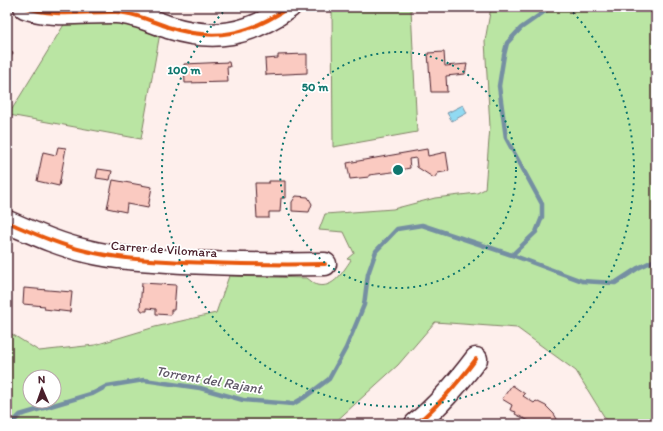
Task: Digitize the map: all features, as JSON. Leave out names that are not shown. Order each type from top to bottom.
[{"type":"street","points":[[25,7],[35,11],[58,13],[115,12],[129,14],[173,28],[202,35],[225,34],[252,28],[278,15],[289,7]]},
{"type":"street","name":"Carrer de Vilomara","points":[[7,222],[58,243],[109,256],[217,263],[285,265],[325,264]]},
{"type":"street","points":[[416,424],[431,412],[476,360]]},
{"type":"green space","points":[[332,7],[411,8],[417,132],[333,147]]},
{"type":"green space","points":[[491,7],[656,7],[656,424],[605,424],[605,418],[576,371],[517,328],[435,322],[398,365],[333,424],[7,424],[7,331],[39,351],[95,345],[155,327],[216,313],[229,276],[307,278],[317,285],[323,286],[333,282],[351,260],[347,259],[354,253],[344,232],[319,230],[325,214],[393,209],[435,198],[477,193],[485,189],[490,127],[485,41]]},
{"type":"green space","points":[[65,23],[122,23],[160,33],[141,139],[9,115],[7,118],[7,114],[9,114]]},
{"type":"water","points":[[463,105],[467,113],[452,121],[447,113]]},
{"type":"building","points":[[7,51],[13,53],[9,61],[7,60]]},
{"type":"building","points":[[444,52],[445,66],[467,64],[465,74],[446,76],[447,92],[431,92],[428,53]]},
{"type":"building","points":[[307,54],[307,73],[266,75],[265,59],[278,58],[278,55]]},
{"type":"building","points":[[229,62],[230,67],[227,67],[228,82],[185,83],[184,64]]},
{"type":"building","points":[[58,147],[66,148],[59,186],[37,181],[43,152],[56,155]]},
{"type":"building","points":[[427,149],[428,156],[446,152],[449,171],[438,173],[434,178],[417,167],[416,158],[409,159],[410,168],[400,171],[369,175],[369,177],[350,179],[347,163]]},
{"type":"building","points":[[98,169],[112,171],[110,180],[96,178]]},
{"type":"building","points":[[113,180],[152,187],[148,208],[127,204],[126,212],[107,208]]},
{"type":"building","points":[[269,181],[285,181],[285,198],[281,198],[280,212],[269,212],[269,218],[257,218],[255,183],[269,183]]},
{"type":"building","points":[[296,196],[308,197],[312,204],[309,212],[292,211],[292,202]]},
{"type":"building","points":[[142,283],[176,285],[174,310],[171,310],[171,315],[156,314],[156,309],[147,308],[147,311],[142,311],[140,308]]},
{"type":"building","points":[[24,288],[72,292],[70,312],[44,309],[45,306],[23,304]]},
{"type":"building","points":[[512,385],[525,394],[523,396],[534,403],[536,401],[546,406],[554,414],[560,424],[532,424],[531,422],[515,414],[516,412],[510,410],[512,405],[502,399]]},
{"type":"waterway","name":"Torrent del Rajant","points":[[11,424],[20,415],[94,393],[107,386],[144,380],[200,388],[243,400],[293,404],[329,379],[346,348],[364,305],[368,274],[376,251],[397,229],[422,225],[512,255],[536,232],[542,217],[542,204],[506,138],[499,86],[507,43],[521,28],[551,7]]},
{"type":"waterway","points":[[512,255],[582,281],[615,283],[638,268],[656,261]]},
{"type":"cycle path","points":[[25,7],[58,13],[123,13],[185,32],[216,35],[245,30],[274,17],[289,7]]},
{"type":"cycle path","points":[[7,222],[46,238],[98,254],[158,261],[325,264]]},
{"type":"cycle path","points":[[416,424],[448,393],[476,359]]}]
